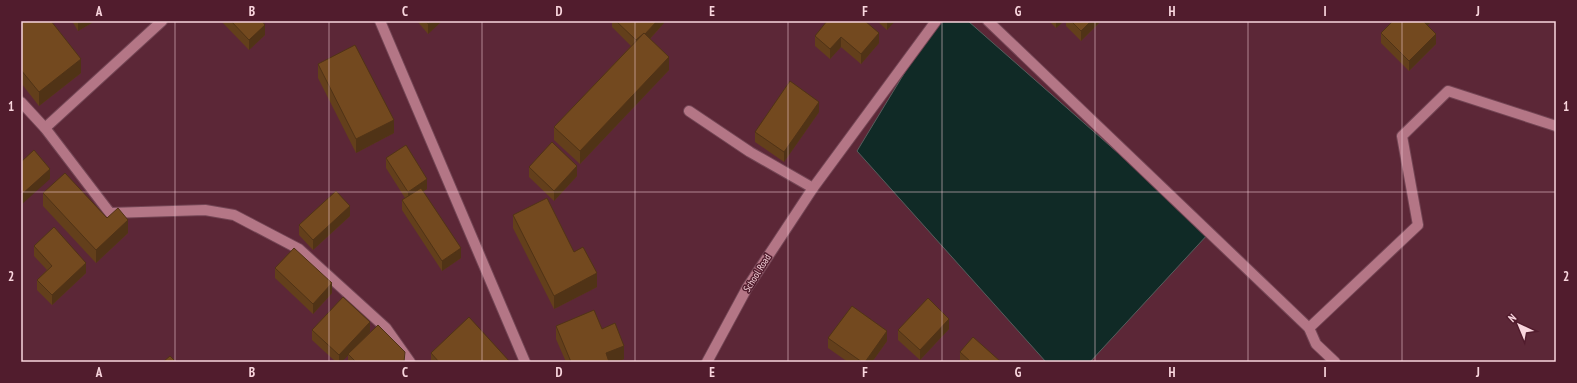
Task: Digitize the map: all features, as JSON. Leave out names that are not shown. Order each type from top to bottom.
[{"type":"street","points":[[45,128],[162,21]]},
{"type":"street","points":[[380,21],[525,362]]},
{"type":"street","name":"School Road","points":[[707,362],[747,288],[813,188],[936,21]]},
{"type":"street","points":[[988,21],[1309,328],[1316,344],[1334,362]]},
{"type":"street","points":[[1309,328],[1418,225],[1402,136],[1448,91],[1556,126]]},
{"type":"street","points":[[21,102],[45,128],[110,213],[205,210],[234,215],[299,249],[386,328],[410,362]]},
{"type":"street","points":[[688,111],[750,152],[813,188]]},
{"type":"shaded area","points":[[936,21],[968,21],[1209,233],[1090,362],[1046,362],[857,151]]},
{"type":"building","points":[[21,21],[51,21],[81,59],[39,92],[21,70]]},
{"type":"building","points":[[231,21],[262,21],[265,25],[249,40]]},
{"type":"building","points":[[616,21],[657,21],[645,34],[644,33],[636,40]]},
{"type":"building","points":[[827,21],[865,21],[879,33],[861,54],[841,37],[830,49],[815,36]]},
{"type":"building","points":[[1071,21],[1091,21],[1081,31]]},
{"type":"building","points":[[1393,21],[1423,21],[1436,34],[1409,61],[1381,33]]},
{"type":"building","points":[[644,33],[669,57],[580,151],[554,127]]},
{"type":"building","points":[[355,45],[394,120],[356,139],[318,64]]},
{"type":"building","points":[[790,81],[819,102],[784,152],[755,132]]},
{"type":"building","points":[[552,142],[577,166],[554,191],[529,167]]},
{"type":"building","points":[[406,145],[427,179],[408,192],[386,158]]},
{"type":"building","points":[[34,150],[50,169],[21,195],[21,162]]},
{"type":"building","points":[[65,173],[107,218],[118,208],[128,220],[96,250],[43,193]]},
{"type":"building","points":[[421,188],[461,248],[442,261],[402,200]]},
{"type":"building","points":[[336,191],[350,206],[313,240],[299,225]]},
{"type":"building","points":[[547,198],[574,252],[583,247],[597,273],[554,296],[513,215]]},
{"type":"building","points":[[54,227],[86,263],[52,295],[37,280],[52,266],[34,246]]},
{"type":"building","points":[[294,248],[332,283],[313,304],[275,268]]},
{"type":"building","points":[[343,297],[370,322],[339,355],[312,330]]},
{"type":"building","points":[[928,298],[949,319],[920,350],[898,330]]},
{"type":"building","points":[[852,306],[887,331],[865,362],[862,362],[828,338]]},
{"type":"building","points":[[594,310],[602,329],[615,323],[624,346],[606,353],[609,362],[571,362],[556,326]]},
{"type":"building","points":[[469,317],[510,362],[439,362],[431,353]]},
{"type":"building","points":[[378,325],[405,352],[404,362],[356,362],[348,354]]},
{"type":"building","points":[[973,337],[1001,362],[971,362],[960,352]]},
{"type":"building","points":[[170,356],[176,362],[163,362]]}]
